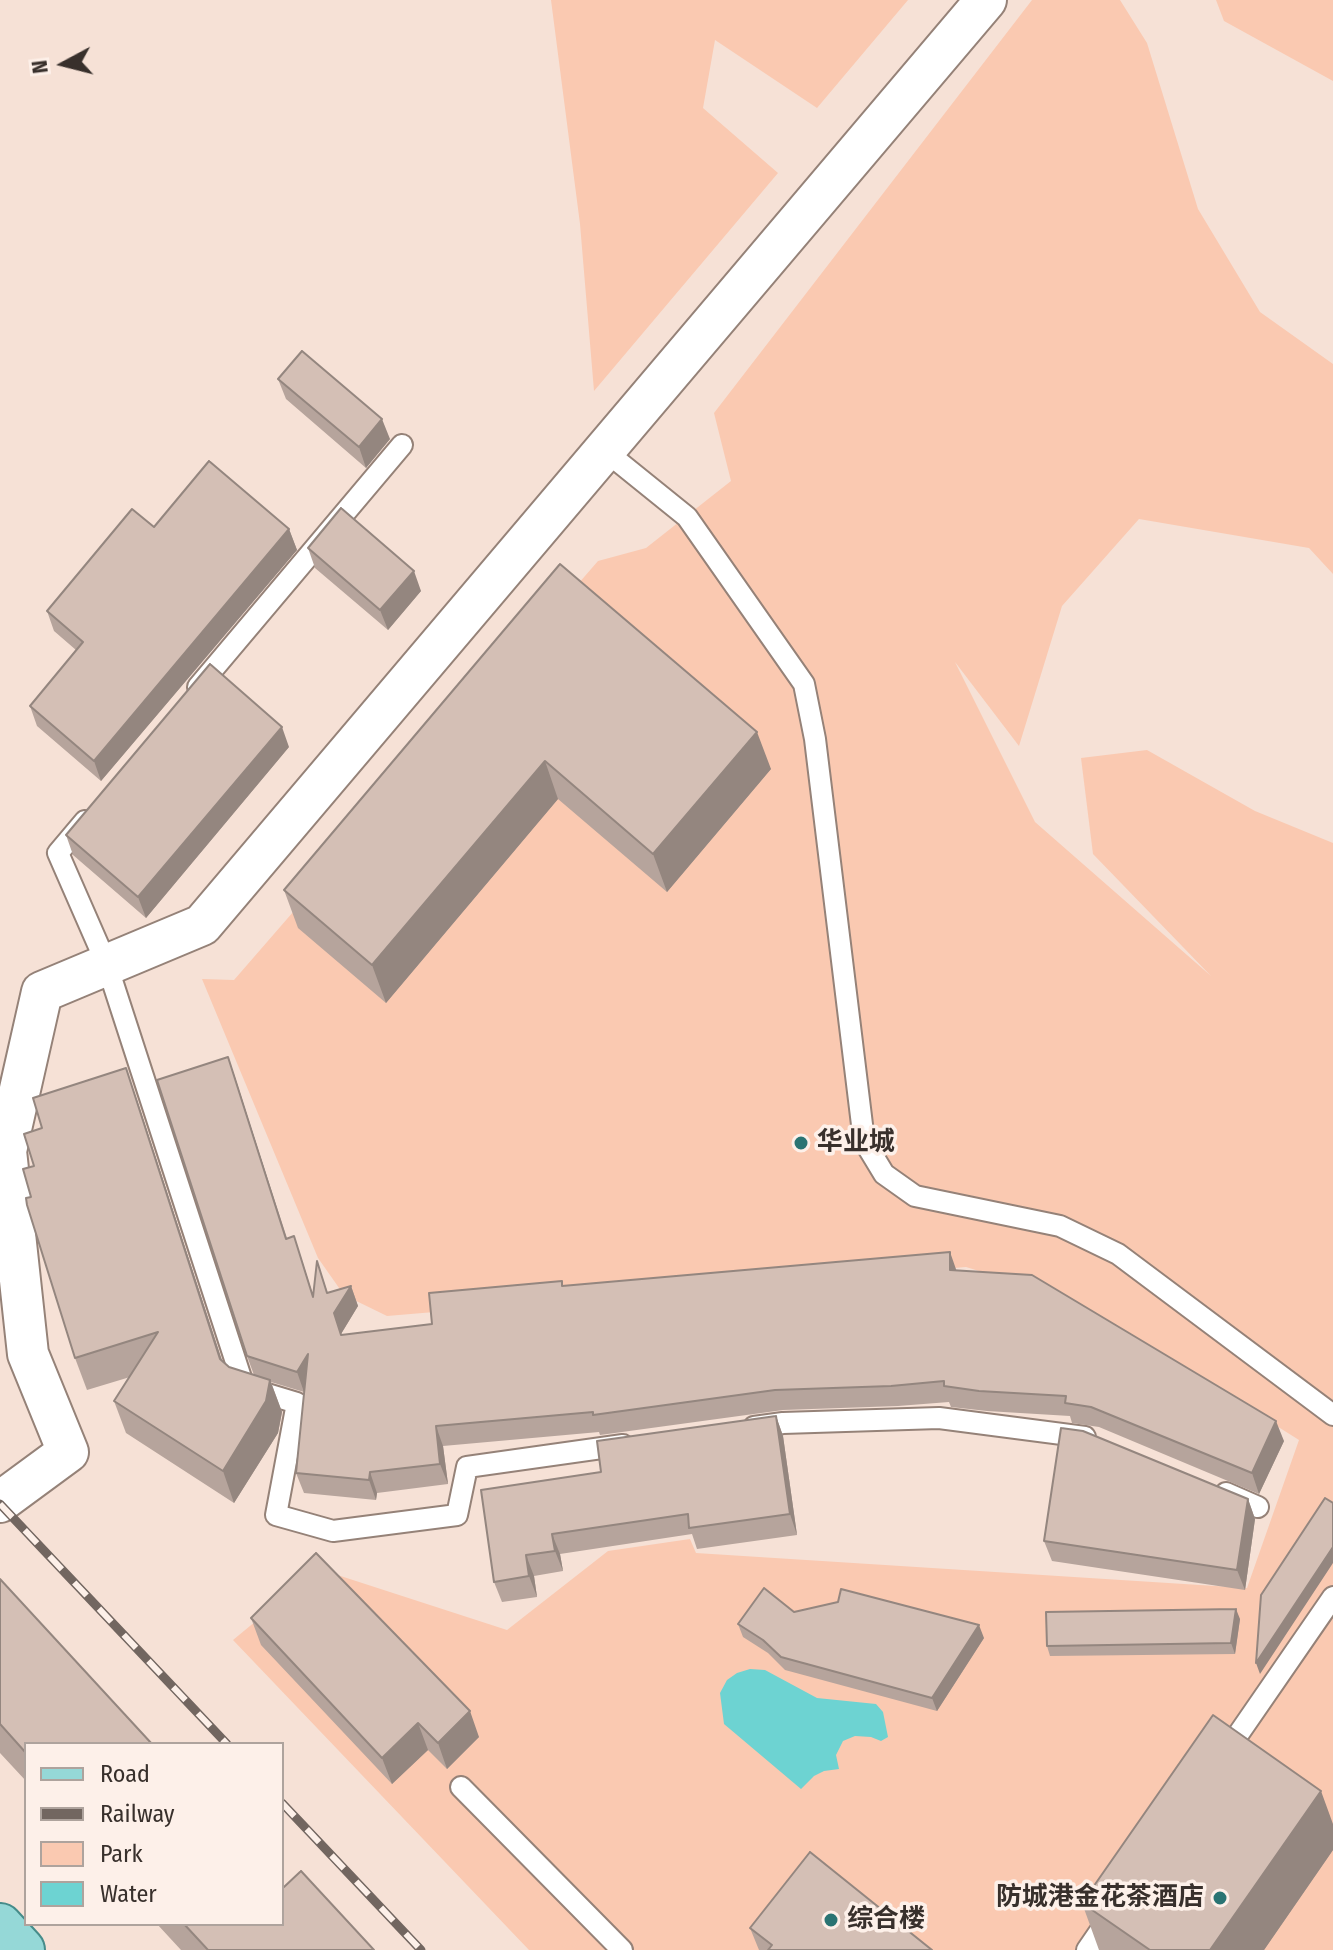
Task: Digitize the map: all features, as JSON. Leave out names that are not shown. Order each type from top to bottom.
[{"type":"main road","points":[[0,1926],[22,1950]]},
{"type":"street","points":[[0,1502],[68,1452],[28,1354],[6,1151],[42,992],[202,925],[986,0]]},
{"type":"lane","points":[[190,697],[402,445]]},
{"type":"lane","points":[[604,450],[687,517],[804,684],[815,739],[864,1141],[884,1174],[915,1196],[1060,1226],[1118,1254],[1333,1415]]},
{"type":"lane","points":[[98,805],[58,853],[107,965],[244,1387],[297,1403],[276,1515],[333,1531],[457,1515],[467,1467],[641,1443]]},
{"type":"lane","points":[[735,1429],[783,1423],[939,1418],[1094,1439],[1107,1444]]},
{"type":"lane","points":[[1203,1484],[1258,1507]]},
{"type":"lane","points":[[1213,1770],[1333,1597]]},
{"type":"lane","points":[[461,1787],[622,1950]]},
{"type":"lane","points":[[1087,1950],[1123,1899]]},
{"type":"green space","points":[[551,0],[908,0],[817,108],[715,40],[703,108],[778,173],[594,391],[580,224]]},
{"type":"green space","name":"华业城","points":[[1032,0],[1120,0],[1147,43],[1198,209],[1260,312],[1333,364],[1333,574],[1309,548],[1139,519],[1062,606],[1019,746],[955,662],[1035,822],[1211,976],[1093,854],[1081,758],[1147,750],[1255,811],[1333,843],[1333,1950],[529,1950],[233,1640],[319,1569],[507,1630],[608,1551],[690,1539],[696,1553],[1247,1588],[1299,1440],[1140,1340],[1053,1294],[966,1267],[387,1316],[344,1295],[318,1258],[202,979],[234,980],[598,561],[646,548],[731,481],[714,413]]},
{"type":"green space","points":[[1216,0],[1333,0],[1333,81],[1224,21]]},
{"type":"water","points":[[750,1669],[765,1670],[817,1698],[876,1704],[883,1712],[888,1737],[881,1741],[855,1736],[843,1741],[836,1755],[839,1769],[814,1776],[801,1789],[724,1724],[720,1693],[727,1680]]},
{"type":"building","points":[[302,351],[382,419],[359,447],[278,379]]},
{"type":"building","points":[[209,461],[289,529],[94,761],[30,706],[83,642],[47,611],[132,509],[154,527]]},
{"type":"building","points":[[341,508],[414,571],[380,610],[308,548]]},
{"type":"building","points":[[560,564],[757,732],[653,854],[545,761],[372,965],[284,890]]},
{"type":"building","points":[[210,664],[282,727],[138,897],[66,835]]},
{"type":"building","points":[[228,1057],[286,1239],[294,1236],[313,1297],[317,1261],[327,1293],[351,1286],[334,1313],[341,1335],[432,1324],[429,1293],[562,1281],[562,1286],[950,1252],[950,1270],[1032,1275],[1276,1421],[1252,1473],[1091,1407],[1065,1403],[1066,1396],[979,1391],[944,1386],[944,1381],[775,1390],[593,1415],[593,1412],[436,1426],[440,1464],[370,1472],[369,1480],[296,1473],[308,1354],[297,1372],[247,1356],[157,1080]]},
{"type":"building","points":[[126,1068],[220,1359],[229,1367],[270,1380],[266,1401],[223,1471],[114,1401],[158,1332],[75,1358],[27,1205],[26,1198],[31,1197],[23,1169],[34,1166],[24,1134],[42,1128],[33,1098]]},
{"type":"building","points":[[776,1416],[790,1514],[689,1528],[688,1514],[552,1534],[555,1551],[526,1555],[529,1576],[494,1582],[481,1490],[601,1472],[597,1441]]},
{"type":"building","points":[[1061,1428],[1083,1431],[1248,1499],[1237,1570],[1044,1541]]},
{"type":"building","points":[[1325,1498],[1333,1503],[1333,1547],[1256,1663],[1261,1595]]},
{"type":"building","points":[[316,1553],[470,1711],[438,1743],[418,1723],[382,1758],[251,1618]]},
{"type":"building","points":[[0,1579],[150,1742],[24,1742],[24,1751],[0,1724]]},
{"type":"building","points":[[764,1588],[794,1612],[838,1602],[841,1589],[979,1625],[932,1698],[781,1657],[763,1640],[738,1624]]},
{"type":"building","points":[[1236,1609],[1231,1643],[1047,1646],[1046,1612]]},
{"type":"building","points":[[1213,1715],[1321,1791],[1210,1950],[1150,1950],[1082,1903]]},
{"type":"building","points":[[810,1852],[932,1950],[768,1950],[772,1945],[750,1928]]},
{"type":"building","points":[[301,1871],[374,1950],[208,1950],[186,1926],[284,1926],[284,1887]]},
{"type":"railway","points":[[0,1504],[225,1742]]},
{"type":"railway","points":[[284,1805],[421,1950]]},
{"type":"place","name":"华业城","points":[[801,1143]]},
{"type":"place","name":"防城港金花茶酒店","points":[[1220,1898]]},
{"type":"place","name":"综合楼","points":[[831,1920]]}]
